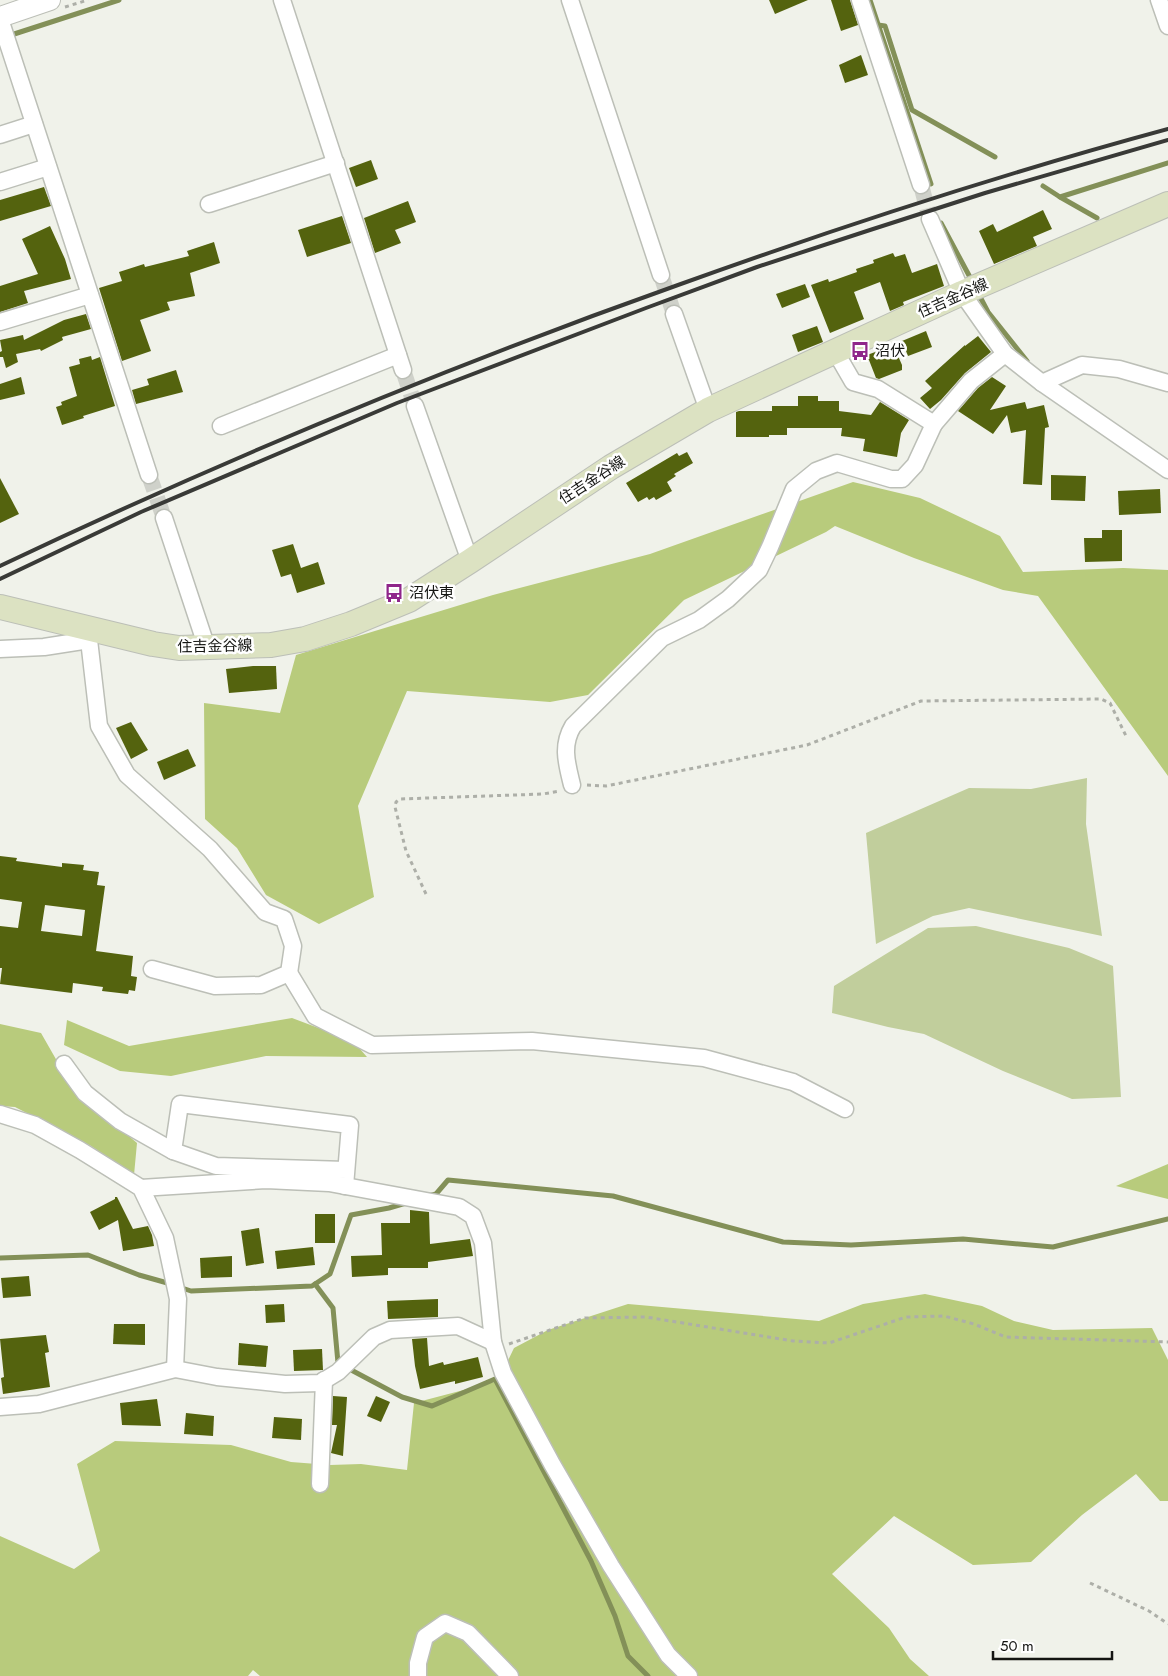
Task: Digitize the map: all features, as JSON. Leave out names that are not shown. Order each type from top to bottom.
[{"type":"main road","name":"住吉金谷線","points":[[0,607],[90,635],[179,648],[271,645],[305,639],[351,624],[409,600],[470,562],[611,467],[708,410],[962,294],[1168,204]]},
{"type":"street","points":[[50,0],[3,27],[149,475]]},
{"type":"street","points":[[221,426],[401,363],[282,0]]},
{"type":"street","points":[[570,0],[661,275]]},
{"type":"street","points":[[860,0],[921,185]]},
{"type":"street","points":[[1159,0],[1168,26]]},
{"type":"street","points":[[0,135],[34,124]]},
{"type":"street","points":[[209,204],[336,163]]},
{"type":"street","points":[[0,182],[48,167]]},
{"type":"street","points":[[930,219],[962,294],[1005,354],[1042,383],[1168,470]]},
{"type":"street","points":[[0,322],[90,295]]},
{"type":"street","points":[[674,314],[708,410]]},
{"type":"street","points":[[835,351],[853,382],[878,389],[934,424]]},
{"type":"street","points":[[572,785],[566,754],[567,736],[573,726],[662,638],[698,620],[728,599],[759,570],[794,489],[816,471],[837,463],[890,479],[902,479],[915,464],[934,424],[971,381],[1005,354]]},
{"type":"street","points":[[1042,383],[1082,365],[1119,369],[1168,383]]},
{"type":"street","points":[[415,406],[470,562]]},
{"type":"street","points":[[164,518],[207,648]]},
{"type":"street","points":[[0,649],[44,647],[90,635],[99,726],[127,774],[210,849],[265,912],[284,919],[293,946],[289,973],[316,1016],[372,1045],[532,1041],[704,1058],[793,1082],[845,1109]]},
{"type":"street","points":[[152,969],[215,986],[261,986],[289,973]]},
{"type":"street","points":[[64,1064],[85,1093],[120,1121],[173,1151],[216,1166],[346,1178],[400,1196],[460,1207],[473,1216],[483,1243],[493,1342],[503,1373],[611,1566],[668,1655],[689,1676]]},
{"type":"street","points":[[173,1151],[180,1104],[350,1125],[346,1178]]},
{"type":"street","points":[[0,1114],[35,1125],[80,1150],[140,1188],[165,1238],[178,1297],[175,1369]]},
{"type":"street","points":[[140,1188],[266,1180],[329,1183],[346,1178]]},
{"type":"street","points":[[0,1407],[39,1404],[175,1369],[217,1377],[285,1384],[320,1383],[338,1372],[374,1337],[390,1330],[458,1326],[493,1342]]},
{"type":"street","points":[[320,1484],[324,1380]]},
{"type":"street","points":[[418,1676],[418,1663],[425,1637],[445,1623],[468,1633],[510,1676]]},
{"type":"path","points":[[426,894],[406,852],[395,807],[396,802],[400,799],[543,794],[560,791],[572,785],[606,786],[807,744],[921,701],[1101,699],[1110,703],[1127,738]]},
{"type":"path","points":[[493,1342],[502,1346],[585,1318],[646,1317],[792,1341],[830,1343],[906,1317],[944,1316],[974,1324],[1006,1337],[1168,1342]]},
{"type":"path","points":[[1090,1583],[1149,1612],[1168,1624]]},
{"type":"green space","points":[[853,482],[920,498],[1000,536],[1023,572],[1123,568],[1168,570],[1168,776],[1038,596],[1003,590],[914,558],[835,526],[684,600],[588,695],[550,702],[407,691],[358,806],[374,897],[319,924],[266,895],[237,848],[205,819],[204,703],[280,713],[296,655],[493,595],[650,554]]},
{"type":"green space","points":[[1087,778],[1086,824],[1102,936],[969,908],[933,916],[876,944],[866,833],[969,788],[1031,789]]},
{"type":"green space","points":[[976,926],[1069,948],[1113,966],[1121,1097],[1072,1099],[1003,1071],[924,1034],[832,1013],[834,986],[928,928]]},
{"type":"green space","points":[[292,1018],[353,1041],[367,1057],[266,1056],[171,1076],[120,1071],[64,1045],[67,1020],[129,1046]]},
{"type":"green space","points":[[0,1024],[41,1033],[73,1089],[137,1143],[134,1175],[91,1146],[15,1107],[0,1106]]},
{"type":"green space","points":[[1168,1164],[1168,1199],[1116,1186]]},
{"type":"green space","points":[[925,1294],[982,1306],[1014,1321],[1053,1330],[1152,1328],[1168,1360],[1168,1501],[1160,1501],[1136,1474],[1082,1515],[1031,1562],[973,1565],[894,1516],[832,1574],[889,1628],[910,1659],[929,1676],[260,1676],[253,1670],[248,1676],[0,1676],[0,1536],[74,1569],[100,1551],[77,1464],[115,1441],[231,1445],[291,1462],[330,1465],[361,1464],[407,1470],[414,1403],[498,1381],[514,1348],[548,1330],[628,1304],[819,1321],[863,1304]]},
{"type":"building","points":[[769,0],[808,0],[775,14]]},
{"type":"building","points":[[831,0],[850,0],[858,25],[841,31]]},
{"type":"building","points":[[861,55],[868,75],[845,83],[839,65]]},
{"type":"building","points":[[371,160],[378,179],[356,187],[349,168]]},
{"type":"building","points":[[44,187],[51,206],[0,221],[0,200]]},
{"type":"building","points":[[408,201],[416,222],[395,230],[401,243],[375,253],[364,218]]},
{"type":"building","points":[[1043,210],[1052,229],[1033,237],[1037,246],[994,264],[979,231],[993,224],[997,232]]},
{"type":"building","points":[[342,216],[351,243],[307,257],[298,230]]},
{"type":"building","points":[[50,226],[65,259],[71,279],[24,291],[28,303],[0,312],[0,286],[38,274],[22,239]]},
{"type":"building","points":[[214,242],[220,263],[190,273],[195,296],[167,302],[170,310],[140,320],[151,351],[122,361],[99,288],[122,281],[119,272],[144,264],[145,267],[189,256],[187,251]]},
{"type":"building","points":[[893,253],[895,257],[905,254],[912,273],[937,264],[944,286],[903,302],[904,305],[890,311],[880,282],[854,292],[864,319],[830,333],[811,285],[828,279],[829,282],[857,272],[856,269],[874,263],[873,260]]},
{"type":"building","points":[[805,284],[810,297],[782,308],[776,294]]},
{"type":"building","points":[[86,314],[91,329],[62,337],[63,340],[41,351],[40,349],[16,354],[18,362],[6,368],[3,357],[0,357],[0,352],[2,351],[0,340],[23,335],[24,340],[64,320]]},
{"type":"building","points":[[817,326],[823,342],[798,352],[792,335]]},
{"type":"building","points":[[926,331],[932,347],[908,356],[902,341]]},
{"type":"building","points":[[978,336],[991,352],[965,373],[941,400],[930,409],[920,398],[932,388],[925,381],[965,345]]},
{"type":"building","points":[[895,349],[902,365],[902,370],[879,379],[876,378],[867,355],[878,351],[880,354]]},
{"type":"building","points":[[91,356],[92,360],[100,357],[115,406],[62,425],[56,407],[62,405],[61,402],[77,396],[69,367],[80,364],[79,359]]},
{"type":"building","points":[[176,370],[183,392],[136,404],[132,390],[149,385],[147,379]]},
{"type":"building","points":[[21,377],[25,394],[0,400],[0,384]]},
{"type":"building","points":[[992,377],[1006,386],[990,410],[1025,402],[1027,409],[1044,405],[1049,427],[1045,428],[1042,485],[1023,484],[1026,430],[1011,433],[1007,415],[993,434],[958,411],[978,388]]},
{"type":"building","points":[[798,396],[818,396],[818,401],[839,401],[839,411],[871,415],[880,402],[909,420],[901,433],[897,457],[863,451],[865,439],[841,436],[842,428],[787,428],[787,435],[736,437],[736,412],[772,411],[772,406],[798,406]]},
{"type":"building","points":[[687,452],[693,463],[674,474],[676,476],[667,482],[672,491],[656,500],[654,497],[649,500],[647,497],[638,502],[626,483],[677,453],[679,456]]},
{"type":"building","points":[[1051,475],[1086,476],[1085,501],[1051,500]]},
{"type":"building","points":[[0,478],[19,514],[0,523]]},
{"type":"building","points":[[1160,489],[1161,513],[1119,515],[1118,491]]},
{"type":"building","points":[[1102,530],[1122,530],[1122,561],[1085,562],[1084,538],[1102,538]]},
{"type":"building","points":[[293,544],[301,568],[318,562],[325,584],[297,593],[291,574],[281,577],[272,550]]},
{"type":"building","points":[[276,666],[277,689],[229,693],[226,669]]},
{"type":"building","points":[[131,722],[148,750],[131,759],[116,728]]},
{"type":"building","points":[[188,749],[196,766],[164,780],[157,762]]},
{"type":"building","points":[[0,856],[17,858],[16,861],[62,867],[62,863],[84,865],[83,870],[99,872],[97,885],[105,886],[96,951],[133,956],[131,976],[137,977],[135,991],[129,990],[128,994],[102,991],[103,987],[73,983],[72,993],[0,984],[2,968],[0,968],[0,926],[18,928],[22,902],[0,899]],"holes":[[[45,905],[85,910],[82,936],[41,931]]]},
{"type":"building","points":[[117,1197],[133,1229],[148,1226],[154,1246],[123,1251],[118,1220],[99,1230],[90,1212],[115,1199]]},
{"type":"building","points":[[410,1210],[429,1212],[430,1244],[470,1239],[473,1256],[428,1262],[428,1268],[388,1268],[388,1275],[352,1277],[351,1256],[382,1255],[381,1223],[410,1223]]},
{"type":"building","points":[[315,1214],[335,1214],[335,1243],[315,1243]]},
{"type":"building","points":[[259,1228],[264,1263],[246,1266],[241,1231]]},
{"type":"building","points":[[313,1247],[315,1265],[277,1269],[275,1251]]},
{"type":"building","points":[[232,1256],[232,1277],[201,1278],[200,1258]]},
{"type":"building","points":[[29,1276],[31,1296],[3,1298],[1,1278]]},
{"type":"building","points":[[438,1299],[438,1317],[388,1319],[387,1301]]},
{"type":"building","points":[[284,1304],[285,1322],[266,1323],[265,1305]]},
{"type":"building","points":[[114,1324],[145,1324],[145,1345],[113,1344]]},
{"type":"building","points":[[46,1335],[49,1352],[45,1353],[50,1387],[3,1394],[1,1378],[4,1377],[0,1339]]},
{"type":"building","points":[[427,1338],[429,1366],[443,1362],[444,1365],[478,1357],[483,1377],[455,1384],[455,1381],[420,1389],[412,1339]]},
{"type":"building","points":[[239,1343],[268,1346],[266,1367],[238,1365]]},
{"type":"building","points":[[322,1349],[323,1370],[294,1371],[293,1350]]},
{"type":"building","points":[[333,1396],[347,1397],[343,1456],[331,1453],[337,1425],[332,1425]]},
{"type":"building","points":[[376,1396],[390,1402],[381,1422],[367,1416]]},
{"type":"building","points":[[157,1399],[161,1426],[122,1425],[120,1403]]},
{"type":"building","points":[[186,1413],[214,1416],[213,1436],[184,1434]]},
{"type":"building","points":[[274,1417],[302,1419],[301,1440],[272,1438]]},
{"type":"waterway","points":[[8,36],[119,0]]},
{"type":"waterway","points":[[870,0],[931,184]]},
{"type":"waterway","points":[[878,25],[885,26],[912,110],[995,157]]},
{"type":"waterway","points":[[1043,186],[1060,197],[1168,163]]},
{"type":"waterway","points":[[1060,197],[1097,218]]},
{"type":"waterway","points":[[941,223],[972,281]]},
{"type":"waterway","points":[[978,293],[988,312],[1027,361]]},
{"type":"waterway","points":[[428,1196],[436,1194],[448,1180],[613,1196],[783,1242],[851,1245],[963,1239],[1053,1247],[1168,1219]]},
{"type":"waterway","points":[[179,1287],[191,1291],[312,1286],[330,1274],[351,1215],[406,1203]]},
{"type":"waterway","points":[[0,1258],[88,1255],[139,1275],[171,1284]]},
{"type":"waterway","points":[[315,1284],[333,1308],[338,1363],[402,1397],[432,1406],[495,1379],[591,1561],[615,1616],[628,1656],[648,1676]]},
{"type":"tunnel","points":[[921,185],[930,219]]},
{"type":"tunnel","points":[[661,275],[674,314]]},
{"type":"tunnel","points":[[403,370],[415,406]]},
{"type":"tunnel","points":[[149,475],[164,518]]},
{"type":"railway","points":[[0,566],[167,489],[335,417],[592,316],[738,263],[921,202],[1044,164],[1168,129]]},
{"type":"railway","points":[[0,579],[141,512],[397,403],[646,308],[757,267],[870,230],[985,193],[1168,140]]},
{"type":"place","name":"沼伏","points":[[860,351]]},
{"type":"place","name":"沼伏東","points":[[394,593]]}]
